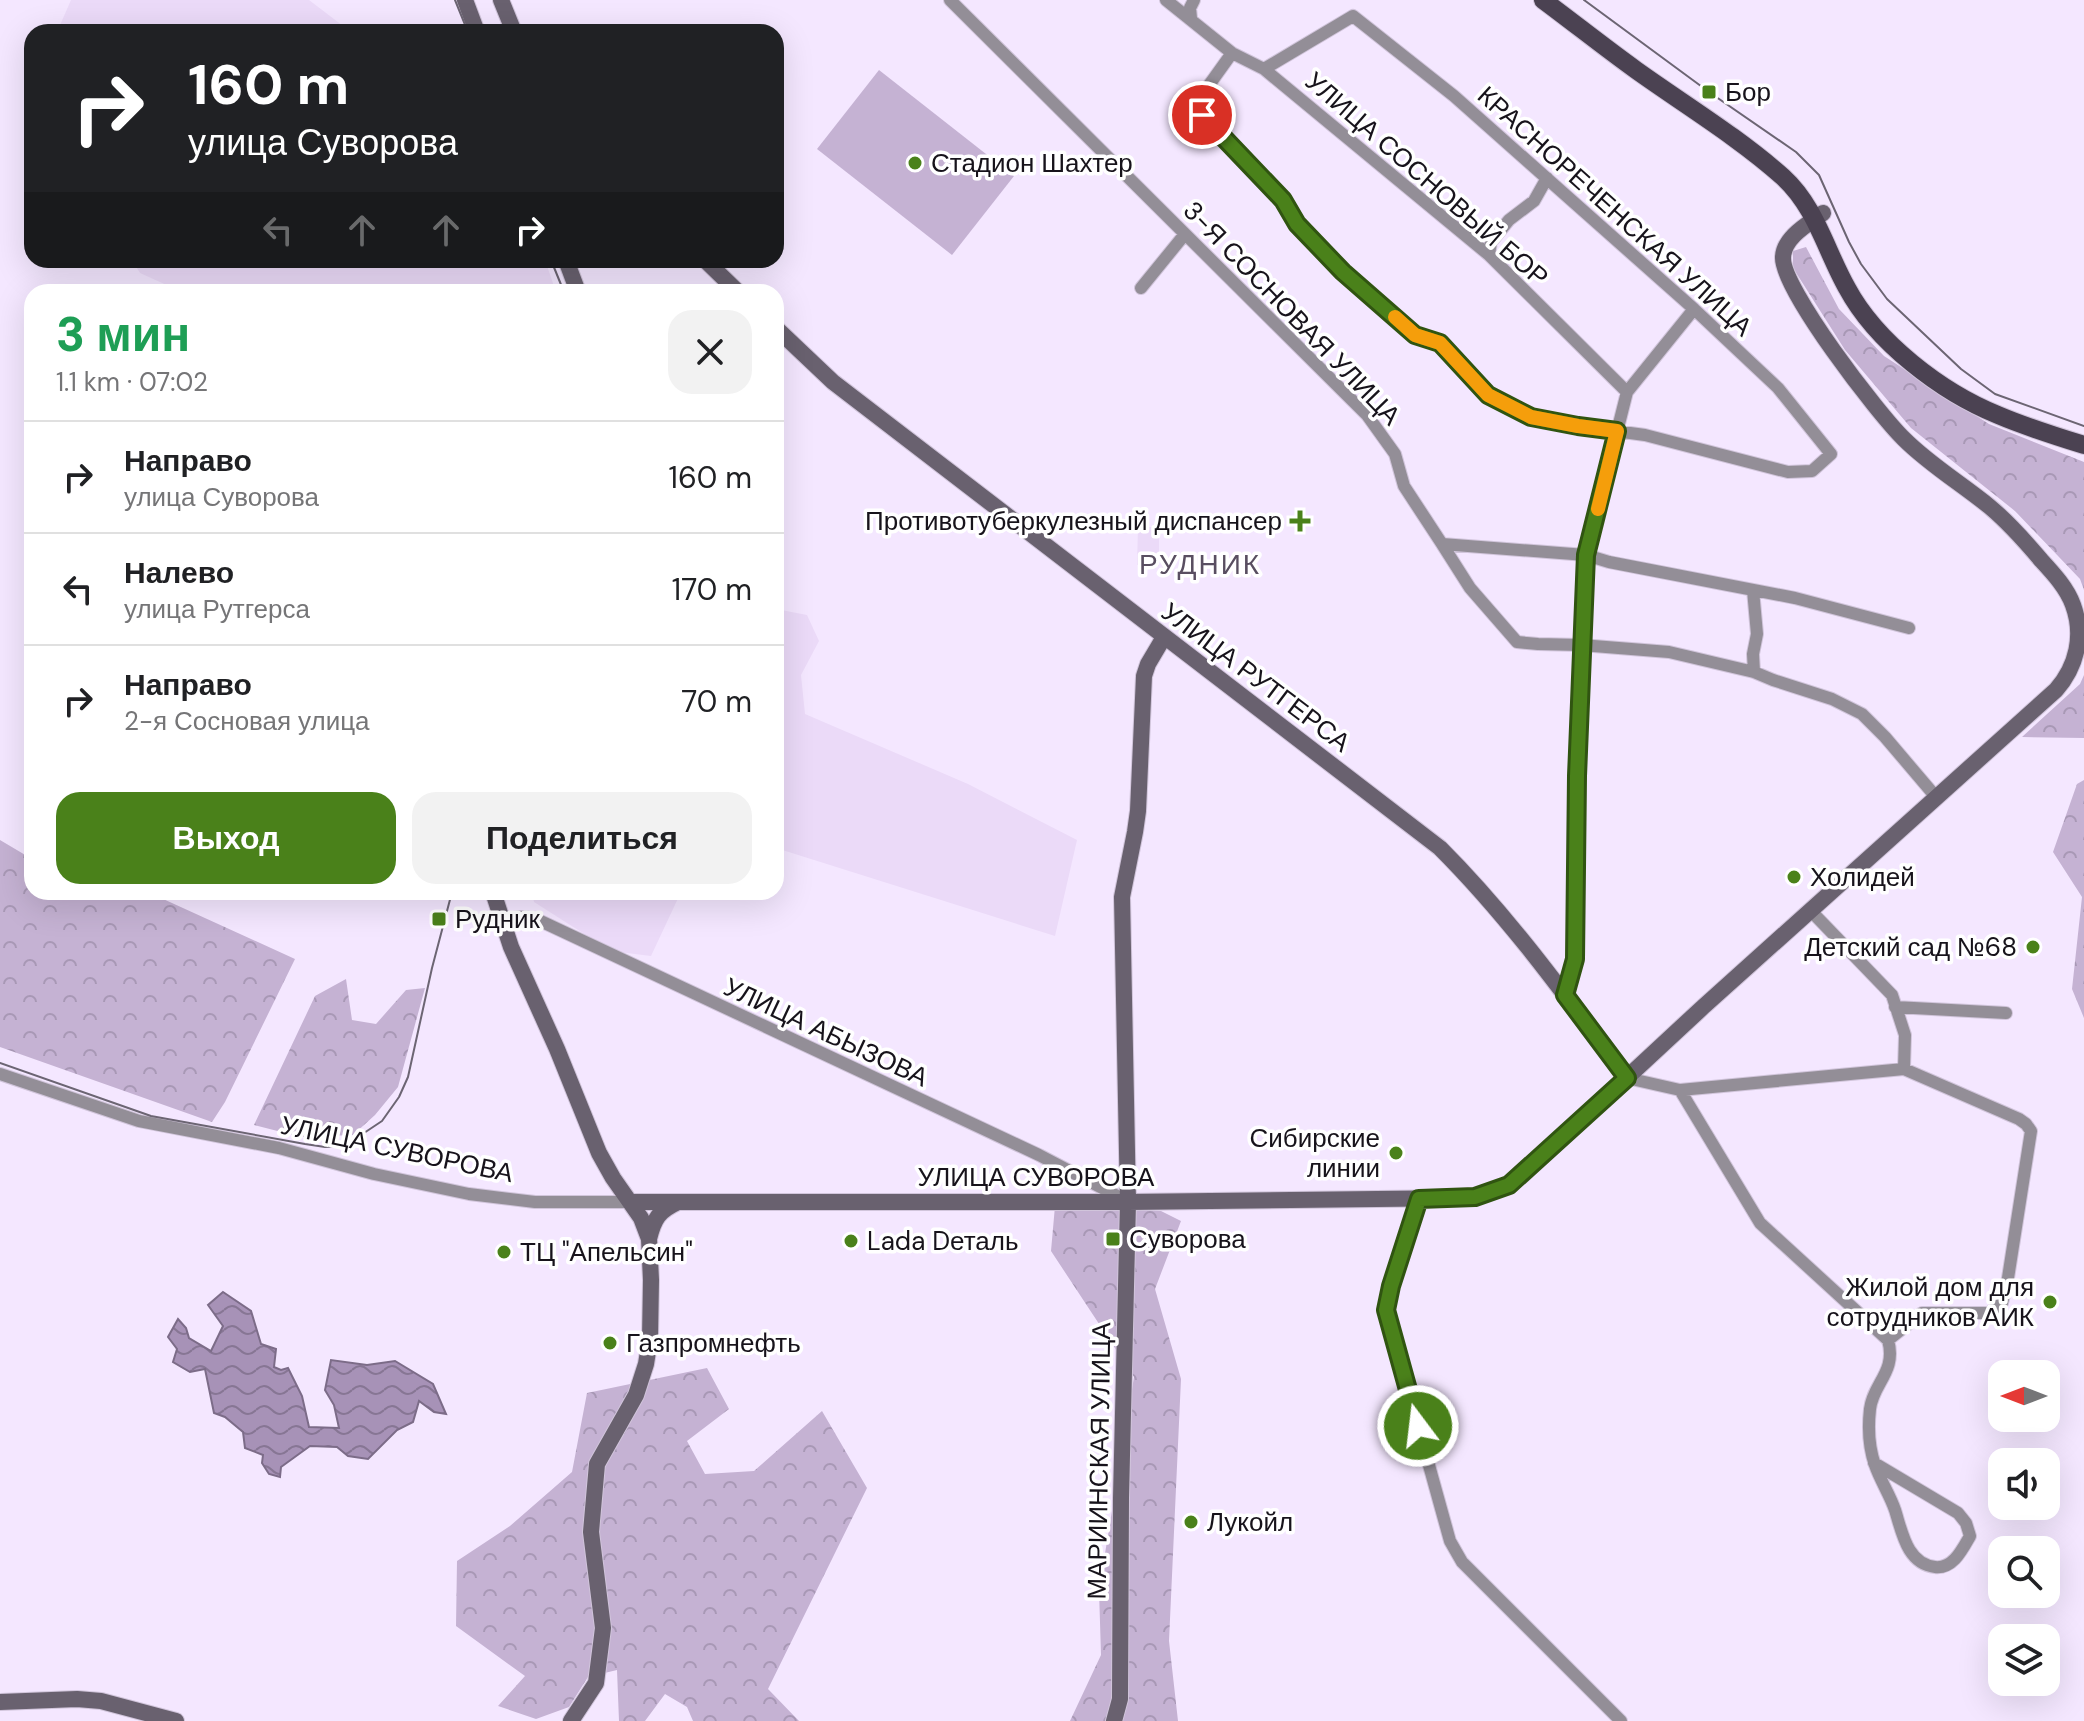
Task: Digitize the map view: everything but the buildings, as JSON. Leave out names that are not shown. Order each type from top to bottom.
[{"type":"main road","points":[[465,0],[474,24]]},
{"type":"main road","points":[[501,0],[511,24]]},
{"type":"main road","points":[[1543,0],[1784,178],[1819,216],[1836,268],[1856,304],[1890,345],[1968,401],[2019,424],[2084,445]]},
{"type":"main road","points":[[1563,0],[1800,178],[1853,280],[1873,311],[1901,341],[1972,392],[1998,405],[2084,433]]},
{"type":"main road","name":"УЛИЦА СУВОРОВА","points":[[631,1202],[1419,1199],[1475,1197],[1509,1185],[2066,678],[2073,667],[2079,638],[2077,618],[2061,584],[2029,545],[1990,507],[1904,439],[1861,387],[1814,321],[1786,273],[1783,254],[1792,238],[1819,216]]},
{"type":"main road","points":[[713,268],[730,284]]},
{"type":"main road","name":"УЛИЦА РУТГЕРСА","points":[[784,336],[833,382],[1440,848],[1495,907],[1627,1078]]},
{"type":"main road","name":"МАРИИНСКАЯ УЛИЦА","points":[[1114,1721],[1120,1699],[1128,1202],[1122,897],[1138,811],[1142,685],[1148,664],[1164,637]]},
{"type":"main road","points":[[495,900],[599,1153],[641,1218],[649,1239],[650,1339],[646,1364],[636,1395],[597,1464],[591,1532],[603,1628],[596,1683],[571,1721]]},
{"type":"main road","points":[[649,1239],[657,1216],[665,1208],[679,1202]]},
{"type":"main road","points":[[0,1702],[101,1701],[176,1721]]},
{"type":"street","name":"3-Я СОСНОВАЯ УЛИЦА","points":[[950,0],[1367,415],[1395,454],[1404,486],[1470,588],[1517,642],[1581,645]]},
{"type":"street","name":"УЛИЦА СОСНОВЫЙ БОР","points":[[1166,0],[1232,53],[1264,69],[1489,255],[1627,392]]},
{"type":"street","points":[[1191,18],[1190,8],[1194,0]]},
{"type":"street","name":"КРАСНОРЕЧЕНСКАЯ УЛИЦА","points":[[1264,69],[1353,16],[1454,96],[1694,309],[1778,388],[1831,454],[1812,471],[1788,472],[1645,435],[1617,431]]},
{"type":"street","points":[[1232,53],[1204,92],[1200,102],[1202,115],[1283,200],[1297,224],[1343,272],[1415,335],[1440,343],[1488,395],[1531,417],[1617,431]]},
{"type":"street","points":[[1489,255],[1491,242],[1509,220],[1534,201],[1547,178]]},
{"type":"street","points":[[1141,288],[1185,234]]},
{"type":"street","points":[[1565,995],[1575,959],[1577,776],[1586,555],[1627,392],[1694,309]]},
{"type":"street","points":[[1442,544],[1586,555],[1795,598],[1909,628]]},
{"type":"street","points":[[1753,590],[1757,634],[1753,654],[1754,672]]},
{"type":"street","points":[[1581,645],[1669,652],[1754,672],[1832,699],[1862,714],[1936,797]]},
{"type":"street","points":[[1810,910],[1892,995],[1905,1035],[1904,1069]]},
{"type":"street","name":"УЛИЦА АБЫЗОВА","points":[[502,921],[534,918],[1039,1155],[1128,1202]]},
{"type":"street","points":[[1895,1007],[2006,1013]]},
{"type":"street","points":[[1627,1078],[1680,1090],[1904,1069],[2026,1124],[2031,1131],[2002,1303],[1989,1313],[1922,1313],[1888,1340]]},
{"type":"street","name":"УЛИЦА СУВОРОВА","points":[[0,1074],[139,1121],[279,1148],[374,1174],[469,1194],[535,1202],[631,1202]]},
{"type":"street","points":[[1680,1090],[1760,1223],[1888,1340],[1892,1354],[1870,1406],[1869,1435],[1874,1463],[1909,1550],[1921,1564],[1938,1568],[1950,1564],[1959,1556],[1970,1536],[1966,1523],[1958,1513],[1874,1463]]},
{"type":"street","points":[[1419,1199],[1386,1310],[1450,1541],[1462,1562],[1621,1721]]},
{"type":"shaded area","points":[[71,0],[309,0],[340,24],[60,24]]},
{"type":"shaded area","points":[[137,268],[548,268],[553,284],[164,284],[140,273]]},
{"type":"shaded area","name":"Противотуберкулезный диспансер","points":[[1138,527],[1159,527],[1159,566],[1137,565]]},
{"type":"shaded area","points":[[784,611],[807,615],[819,641],[801,675],[805,714],[968,784],[1077,840],[1055,936],[784,851]]},
{"type":"shaded area","points":[[677,900],[651,956],[611,951],[534,902]]},
{"type":"green space","name":"Стадион Шахтер","points":[[879,70],[1014,176],[952,255],[817,149]]},
{"type":"green space","points":[[1806,247],[1839,309],[1884,356],[1989,424],[2084,462],[2084,590],[2080,579],[2015,511],[1911,428],[1845,350],[1793,268],[1793,251]]},
{"type":"green space","points":[[2084,675],[2084,738],[2022,737],[2080,684]]},
{"type":"green space","points":[[2084,780],[2084,1018],[2072,989],[2082,897],[2053,852],[2077,784]]},
{"type":"green space","points":[[0,840],[24,854],[24,900],[165,900],[295,959],[225,1102],[212,1122],[0,1047]]},
{"type":"green space","points":[[346,979],[352,1020],[376,1024],[406,990],[425,988],[398,1087],[353,1135],[301,1137],[254,1125],[315,996]]},
{"type":"green space","points":[[1055,1206],[1161,1211],[1181,1221],[1155,1289],[1181,1379],[1169,1641],[1178,1721],[1070,1721],[1101,1655],[1099,1590],[1134,1377],[1051,1251]]},
{"type":"green space","points":[[707,1368],[729,1409],[687,1441],[705,1474],[754,1471],[822,1411],[867,1488],[768,1689],[799,1721],[693,1721],[687,1707],[665,1694],[645,1721],[619,1721],[617,1670],[588,1677],[569,1707],[536,1719],[498,1706],[525,1676],[456,1626],[457,1561],[510,1526],[572,1472],[587,1393]]},
{"type":"water","points":[[223,1292],[251,1311],[261,1344],[276,1349],[274,1367],[281,1370],[288,1368],[302,1396],[309,1427],[339,1428],[334,1405],[325,1390],[331,1360],[367,1365],[395,1361],[433,1384],[446,1414],[434,1412],[419,1401],[413,1422],[397,1430],[368,1459],[348,1456],[337,1447],[310,1446],[281,1467],[280,1477],[269,1474],[262,1463],[263,1455],[245,1448],[243,1432],[225,1417],[214,1413],[205,1369],[190,1372],[173,1362],[177,1349],[168,1337],[178,1319],[186,1328],[189,1338],[211,1351],[223,1326],[208,1305]]},
{"type":"tram line","points":[[455,0],[465,24]]},
{"type":"tram line","points":[[1584,0],[1796,152],[1819,175],[1861,264],[1887,299],[1961,369],[1995,394],[2084,426]]},
{"type":"tram line","points":[[554,268],[561,284]]},
{"type":"tram line","points":[[0,1063],[151,1116],[305,1144],[339,1146],[382,1121],[399,1097],[408,1077],[450,900]]},
{"type":"slow traffic","points":[[1395,317],[1415,335],[1440,343],[1488,395],[1531,417],[1617,431],[1598,509]]},
{"type":"place","name":"Бор","points":[[1709,92]]},
{"type":"place","name":"Стадион Шахтер","points":[[915,163]]},
{"type":"place","name":"Противотуберкулезный диспансер","points":[[1300,521]]},
{"type":"place","name":"Холидей","points":[[1794,877]]},
{"type":"place","name":"Рудник","points":[[439,919]]},
{"type":"place","name":"Детский сад №68","points":[[2033,947]]},
{"type":"place","name":"Сибирские линии","points":[[1396,1153]]},
{"type":"place","name":"Суворова","points":[[1113,1239]]},
{"type":"place","name":"Lada Dеталь","points":[[851,1241]]},
{"type":"place","name":"ТЦ \"Апельсин\"","points":[[504,1252]]},
{"type":"place","name":"Жилой дом для сотрудников АИК","points":[[2050,1302]]},
{"type":"place","name":"Газпромнефть","points":[[610,1343]]},
{"type":"place","name":"Лукойл","points":[[1191,1522]]},
{"type":"district","name":"РУДНИК","points":[[1200,564]]},
{"type":"route","points":[[1202,115],[1283,200],[1297,224],[1343,272],[1415,335],[1440,343],[1488,395],[1531,417],[1617,431],[1586,555],[1577,776],[1577,925],[1575,959],[1565,995],[1627,1078],[1509,1185],[1475,1197],[1419,1199],[1386,1310],[1418,1426]]}]
